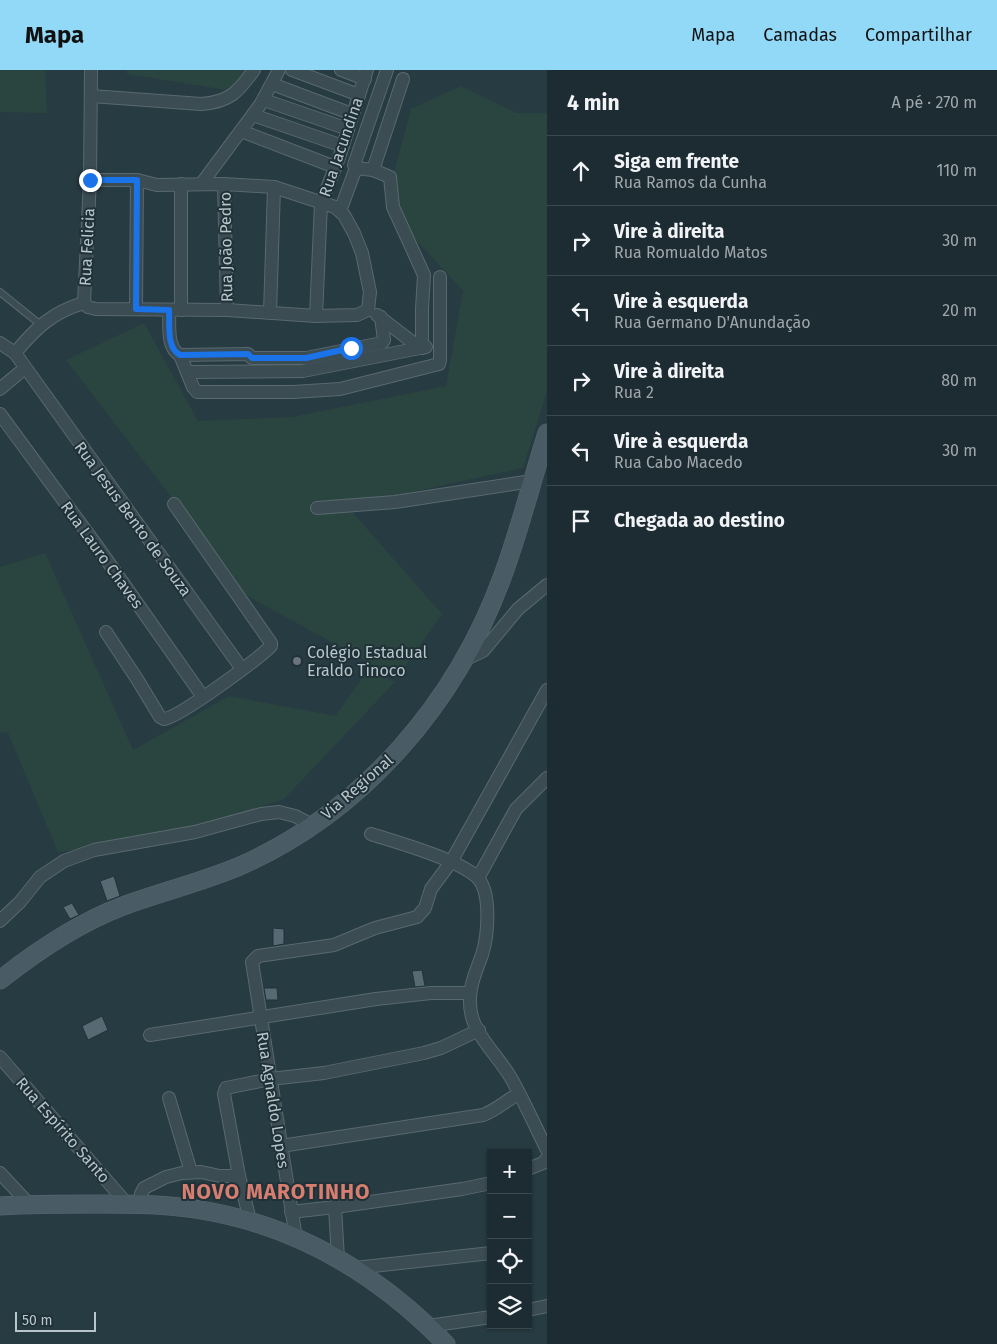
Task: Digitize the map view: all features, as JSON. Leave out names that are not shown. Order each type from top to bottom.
[{"type":"main road","name":"Via Regional","points":[[0,980],[35,953],[72,930],[121,907],[238,866],[290,840],[366,783],[391,760],[435,706],[464,660],[484,620],[503,574],[547,433]]},
{"type":"main road","points":[[0,1206],[29,1204],[133,1204],[198,1209],[250,1220],[296,1238],[356,1268],[428,1326],[446,1344]]},
{"type":"street","name":"Rua Felicia","points":[[84,303],[90,180],[91,70]]},
{"type":"street","points":[[91,96],[201,104],[214,103],[225,100],[234,94],[254,70]]},
{"type":"street","points":[[202,183],[264,100],[279,70]]},
{"type":"street","points":[[292,70],[359,96]]},
{"type":"street","points":[[341,70],[366,75]]},
{"type":"street","points":[[340,211],[356,168],[354,165],[386,70]]},
{"type":"street","name":"Rua Jacundina","points":[[316,316],[321,203],[343,146],[366,75]]},
{"type":"street","points":[[373,170],[403,79]]},
{"type":"street","points":[[272,84],[352,114]]},
{"type":"street","points":[[264,100],[348,129]]},
{"type":"street","points":[[253,115],[343,146]]},
{"type":"street","points":[[241,132],[335,167]]},
{"type":"street","points":[[356,168],[373,170],[390,177],[393,207],[424,273],[421,348]]},
{"type":"street","points":[[90,180],[137,180],[151,184],[202,183],[274,187],[340,211],[354,233],[362,253],[370,292],[368,310]]},
{"type":"street","points":[[136,309],[137,180]]},
{"type":"street","points":[[181,184],[175,310],[171,342],[176,353],[180,355],[195,390],[200,393],[294,392],[340,389],[437,365],[440,360],[440,277]]},
{"type":"street","name":"Rua João Pedro","points":[[224,184],[226,310]]},
{"type":"street","points":[[270,313],[274,187]]},
{"type":"street","points":[[0,343],[15,353],[41,325],[58,313],[84,303],[88,307],[96,309],[226,310],[316,316],[357,315],[368,310]]},
{"type":"street","points":[[368,310],[381,317],[421,348]]},
{"type":"street","points":[[180,355],[248,354],[252,358],[306,358],[382,343],[384,340],[381,317]]},
{"type":"street","points":[[188,372],[303,371],[440,346]]},
{"type":"street","name":"Rua Jesus Bento de Souza","points":[[15,353],[242,669]]},
{"type":"street","points":[[0,389],[25,368]]},
{"type":"street","name":"Rua Lauro Chaves","points":[[0,414],[97,546],[203,697]]},
{"type":"street","points":[[317,508],[395,502],[532,480]]},
{"type":"street","points":[[106,632],[160,717],[164,719],[172,717],[203,697],[270,647],[271,643],[174,504]]},
{"type":"street","points":[[464,660],[483,651],[518,609],[547,584]]},
{"type":"street","points":[[450,862],[547,690]]},
{"type":"street","points":[[478,878],[516,809],[547,778]]},
{"type":"street","points":[[0,921],[20,902],[40,877],[64,861],[94,850],[195,832],[261,814],[279,812],[295,816],[312,825]]},
{"type":"street","points":[[371,834],[450,862],[478,878],[484,893],[487,910],[485,943],[469,993],[473,1018],[511,1078],[547,1150]]},
{"type":"street","name":"Rua Agnaldo Lopes","points":[[296,1238],[252,962],[258,956],[334,944],[375,928],[418,917],[425,908],[431,889],[450,862]]},
{"type":"street","points":[[150,1035],[376,999],[431,993],[469,993]]},
{"type":"street","points":[[250,1220],[239,1176],[224,1094],[226,1088],[270,1079],[324,1073],[424,1054],[479,1030]]},
{"type":"street","name":"Rua Espírito Santo","points":[[0,1057],[133,1204]]},
{"type":"street","points":[[281,1146],[483,1116],[497,1109],[506,1100],[519,1094]]},
{"type":"street","points":[[169,1098],[191,1172]]},
{"type":"street","points":[[532,1167],[543,1163],[547,1158]]},
{"type":"street","points":[[133,1204],[144,1188],[166,1177],[191,1172],[202,1172],[220,1176],[239,1176]]},
{"type":"street","points":[[0,1173],[29,1204]]},
{"type":"street","points":[[291,1212],[462,1189],[487,1184]]},
{"type":"street","points":[[335,1207],[338,1259]]},
{"type":"street","points":[[356,1268],[487,1253]]},
{"type":"street","points":[[532,1309],[547,1306]]},
{"type":"street","points":[[428,1326],[487,1318]]},
{"type":"lane","points":[[0,292],[41,325]]},
{"type":"green space","points":[[0,70],[45,70],[47,113],[0,112]]},
{"type":"green space","points":[[127,70],[251,70],[238,92],[127,74]]},
{"type":"green space","points":[[461,86],[516,113],[547,113],[547,391],[523,468],[347,506],[442,614],[397,678],[238,591],[175,502],[66,360],[144,323],[198,421],[292,417],[446,386],[463,291],[385,206],[411,109]]},
{"type":"green space","points":[[45,553],[133,750],[229,696],[335,716],[369,669],[395,682],[284,799],[168,837],[58,852],[8,733],[0,732],[0,567]]},
{"type":"building","points":[[114,876],[120,896],[107,901],[100,881]]},
{"type":"building","points":[[72,903],[79,915],[70,919],[63,907]]},
{"type":"building","points":[[273,928],[284,929],[284,944],[273,946]]},
{"type":"building","points":[[422,970],[425,986],[415,987],[412,971]]},
{"type":"building","points":[[264,988],[277,988],[278,1000],[266,1000]]},
{"type":"building","points":[[102,1016],[108,1030],[88,1040],[82,1026]]},
{"type":"place","name":"Colégio Estadual Eraldo Tinoco","points":[[297,661]]},
{"type":"district","name":"NOVO MAROTINHO","points":[[276,1192]]},
{"type":"route","points":[[90,180],[137,180],[136,309],[169,310],[171,342],[176,353],[180,355],[248,354],[252,358],[306,358],[351,348]]}]
